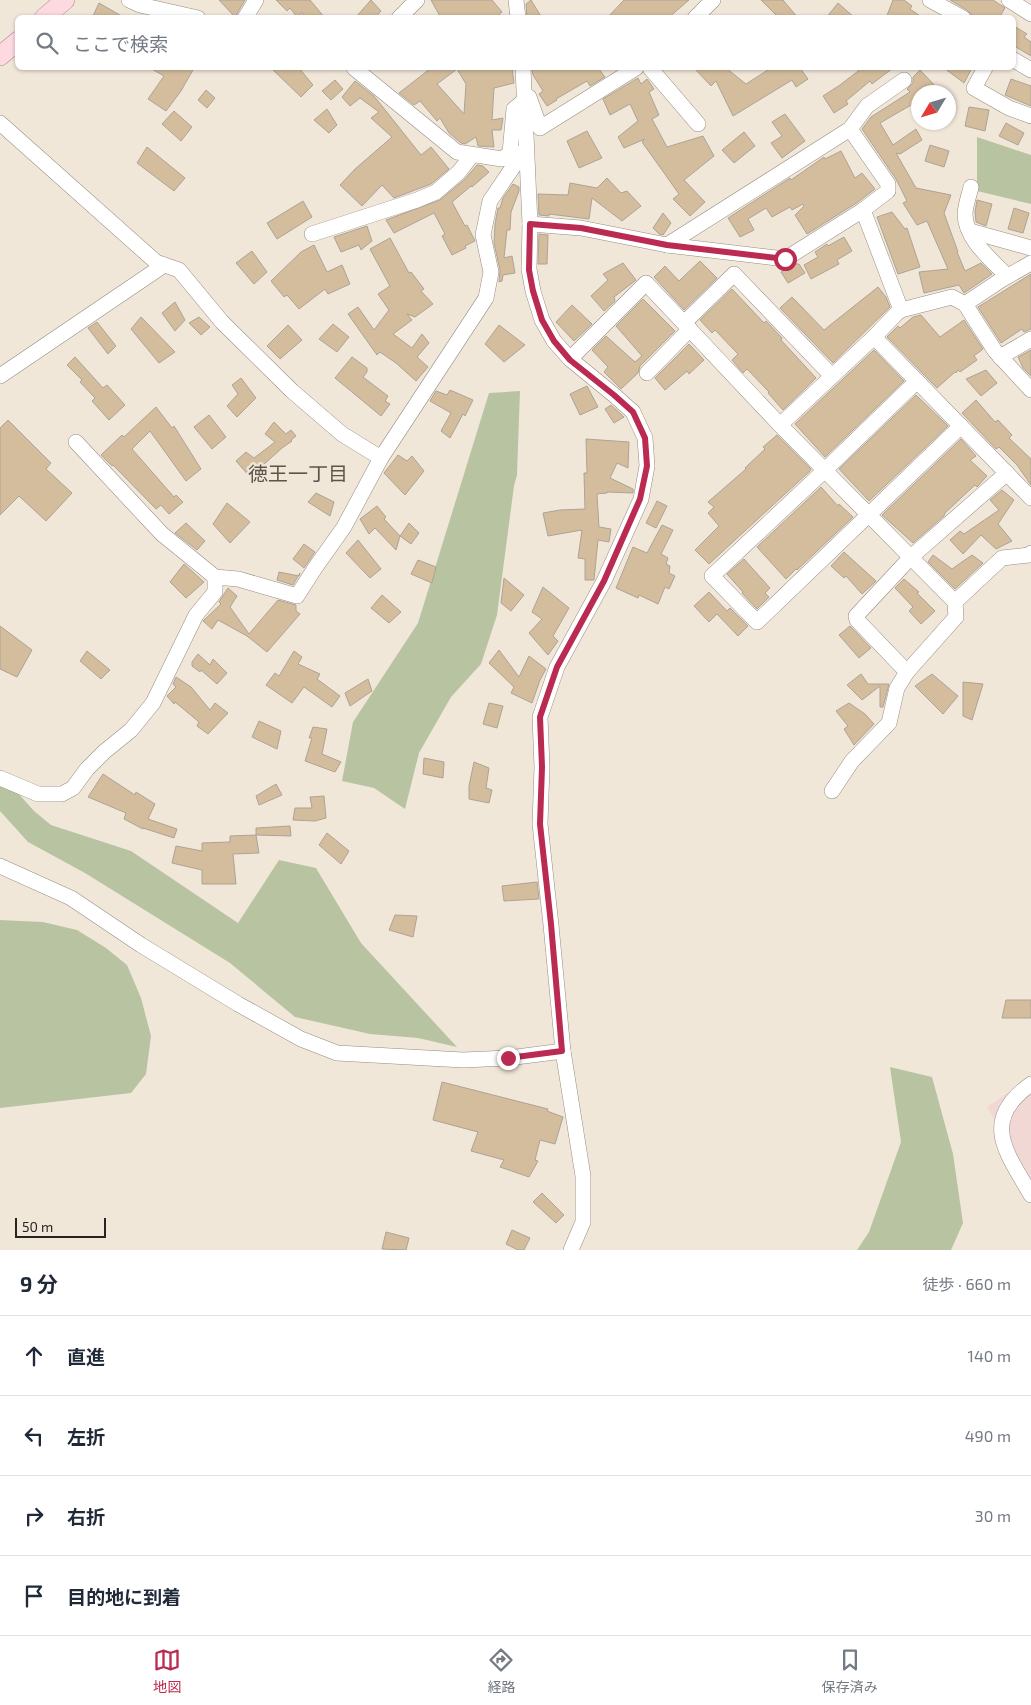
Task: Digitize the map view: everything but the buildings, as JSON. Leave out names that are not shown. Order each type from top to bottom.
[{"type":"main road","points":[[47,15],[63,0]]},
{"type":"main road","points":[[0,56],[15,44]]},
{"type":"street","points":[[129,0],[140,6],[184,15]]},
{"type":"street","points":[[247,15],[256,0]]},
{"type":"street","points":[[402,15],[417,0]]},
{"type":"street","points":[[516,0],[518,15]]},
{"type":"street","points":[[930,0],[958,15]]},
{"type":"street","points":[[1009,0],[1031,14]]},
{"type":"street","points":[[1016,61],[1031,70]]},
{"type":"street","points":[[356,70],[457,152],[472,155],[502,159],[510,153],[514,108],[525,100]]},
{"type":"street","points":[[523,70],[530,224],[529,270],[542,320],[554,341],[570,360],[633,412],[645,438],[647,466],[640,499],[604,581],[557,667],[540,717],[542,767],[540,824],[562,1051],[583,1176],[583,1222],[571,1250]]},
{"type":"street","points":[[524,84],[540,128],[633,70]]},
{"type":"street","points":[[652,70],[698,124]]},
{"type":"street","points":[[984,70],[974,88],[1009,108],[1031,116]]},
{"type":"street","points":[[667,245],[850,129],[867,106],[904,80]]},
{"type":"street","points":[[0,123],[156,262],[179,270],[222,322],[292,392],[342,434],[380,458]]},
{"type":"street","points":[[530,224],[581,228],[667,245],[785,259],[863,210],[889,189],[888,184],[850,129]]},
{"type":"street","points":[[76,442],[162,534],[215,577],[238,578],[297,596],[314,568],[344,527],[380,458],[486,298],[491,272],[483,235],[490,201],[526,148]]},
{"type":"street","points":[[312,234],[436,192],[459,172],[472,155]]},
{"type":"street","points":[[971,187],[965,215],[970,231],[976,244],[1007,276]]},
{"type":"street","points":[[863,210],[901,310]]},
{"type":"street","points":[[970,231],[1031,248]]},
{"type":"street","points":[[965,304],[1007,276],[1031,263]]},
{"type":"street","points":[[0,376],[164,265]]},
{"type":"street","points":[[647,373],[734,274],[832,376]]},
{"type":"street","points":[[570,360],[646,283],[780,425],[955,602],[956,617],[907,672],[898,688],[889,724],[852,761],[832,791]]},
{"type":"street","points":[[780,425],[901,310],[952,297],[965,304],[994,351],[1031,390]]},
{"type":"street","points":[[874,337],[1031,498]]},
{"type":"street","points":[[1000,357],[1031,339]]},
{"type":"street","points":[[917,381],[712,576],[744,609],[757,622],[961,426]]},
{"type":"street","points":[[907,672],[857,620],[856,616],[911,557],[1007,473]]},
{"type":"street","points":[[955,602],[1002,558],[1030,555],[1031,553]]},
{"type":"street","points":[[0,778],[38,794],[62,794],[73,788],[87,769],[131,730],[153,703],[196,615],[215,592],[215,577]]},
{"type":"street","points":[[0,866],[72,898],[141,945],[238,1004],[301,1039],[337,1052],[463,1060],[508,1058],[562,1051]]},
{"type":"street","points":[[1031,1084],[1022,1090],[1008,1108],[1000,1123],[1004,1150],[1031,1195]]},
{"type":"shaded area","points":[[1031,1077],[1031,1184],[987,1107]]},
{"type":"green space","points":[[977,137],[1031,155],[1031,204],[977,191]]},
{"type":"green space","points":[[520,391],[517,475],[497,615],[481,664],[451,697],[419,753],[405,809],[374,788],[342,781],[353,722],[418,623],[489,393]]},
{"type":"green space","points":[[0,773],[34,811],[51,825],[131,851],[238,923],[279,860],[316,868],[361,943],[457,1047],[418,1038],[370,1034],[295,1017],[230,963],[85,873],[28,842],[0,811]]},
{"type":"green space","points":[[0,920],[43,922],[77,930],[106,948],[127,965],[141,998],[151,1036],[146,1074],[131,1093],[0,1108]]},
{"type":"green space","points":[[890,1067],[932,1077],[953,1154],[963,1223],[951,1250],[857,1250],[869,1232],[901,1142]]},
{"type":"district","name":"徳王一丁目","points":[[298,474]]},
{"type":"route","points":[[508,1058],[562,1051],[540,824],[542,767],[540,717],[557,667],[604,581],[640,499],[647,466],[645,438],[633,412],[570,360],[554,341],[542,320],[529,270],[530,224],[581,228],[667,245],[785,259]]}]
